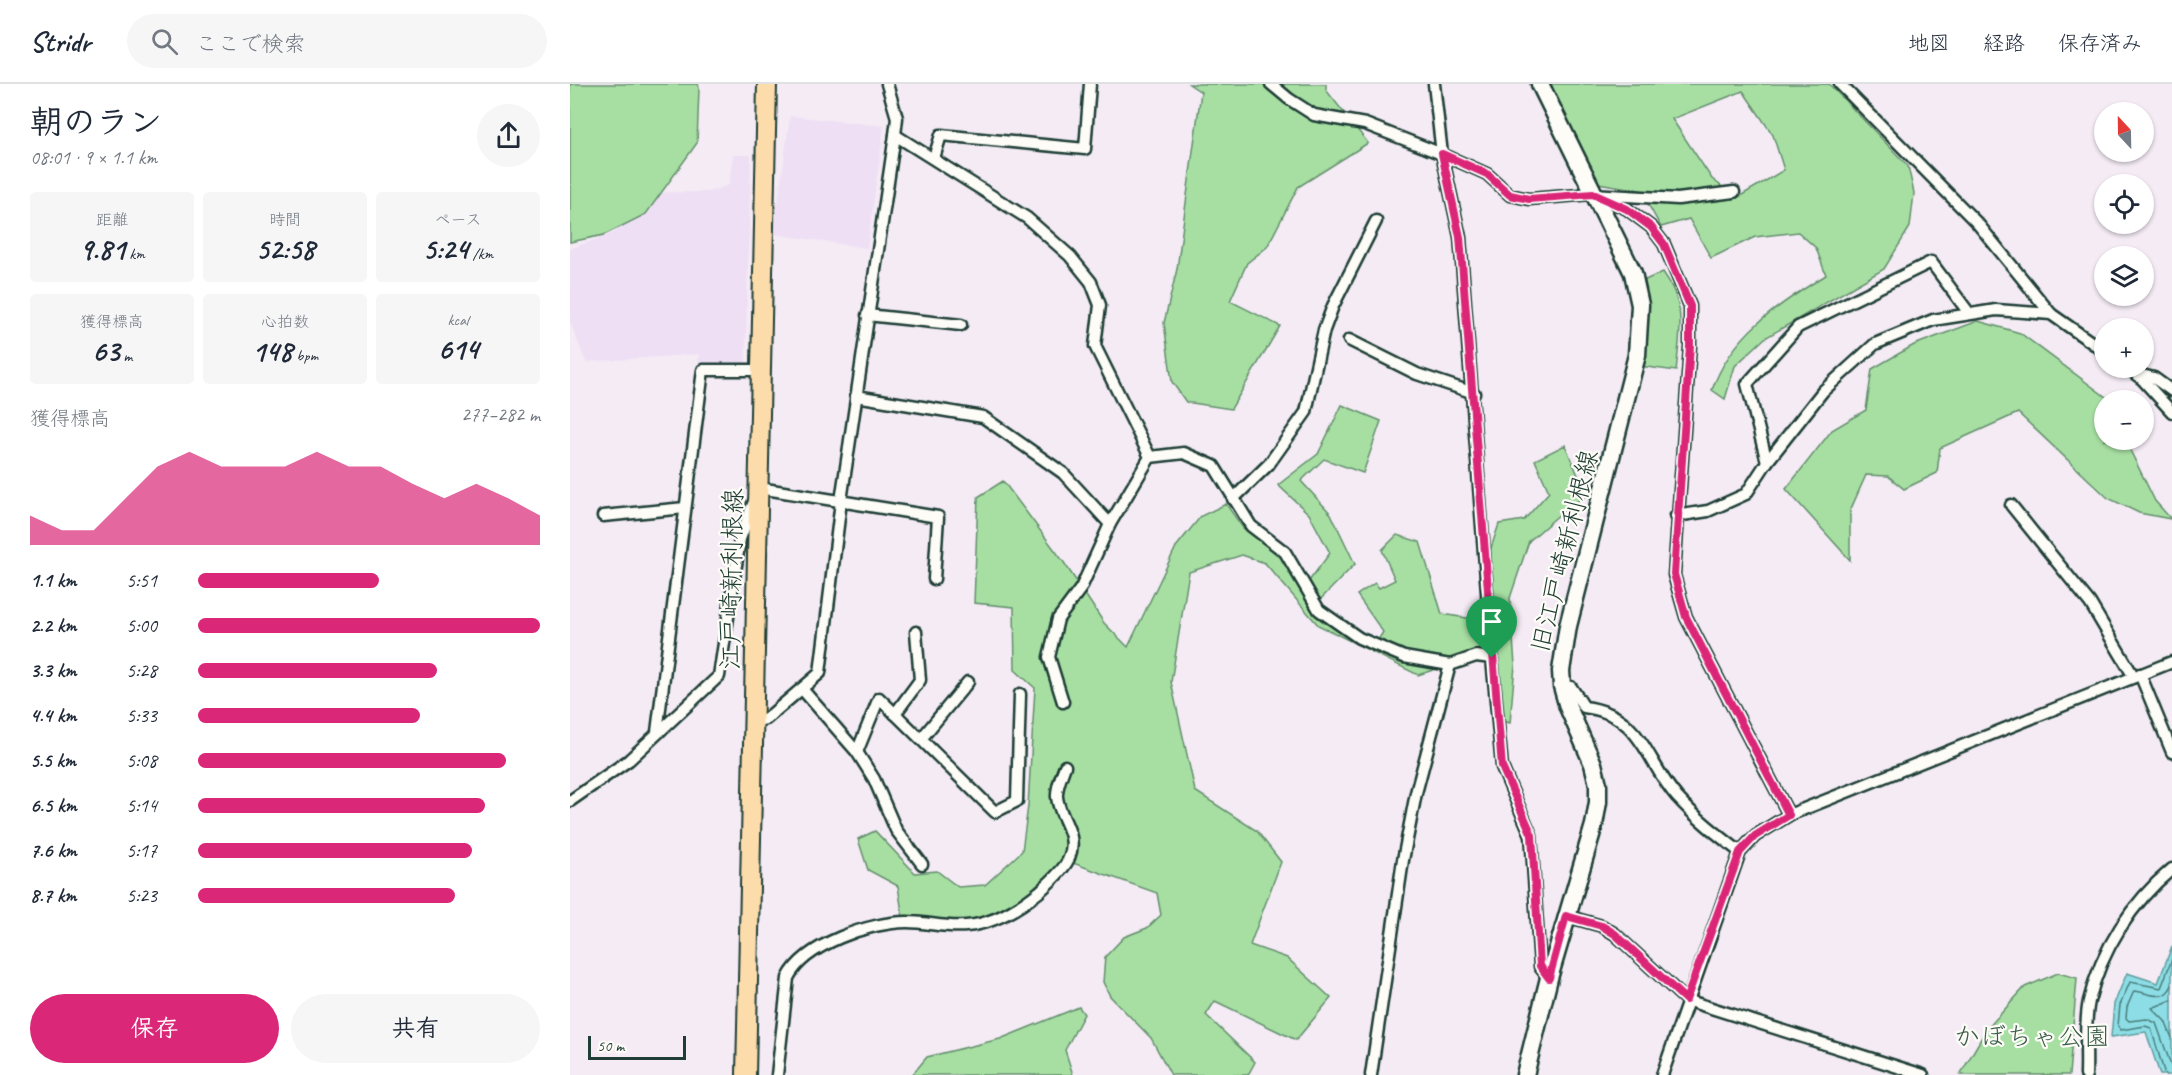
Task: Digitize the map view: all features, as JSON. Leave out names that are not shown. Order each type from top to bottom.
[{"type":"main road","name":"江戸崎新利根線","points":[[746,1075],[767,84]]},
{"type":"street","points":[[754,722],[766,719],[820,673],[841,501],[897,118],[888,84]]},
{"type":"street","points":[[934,158],[941,135],[1085,149],[1090,84]]},
{"type":"street","points":[[1271,84],[1289,99],[1314,114],[1365,124],[1487,174],[1510,195],[1529,199],[1593,194],[1678,199],[1734,192]]},
{"type":"street","points":[[1434,84],[1442,154],[1460,237],[1502,767],[1532,835],[1540,966],[1549,978]]},
{"type":"street","name":"旧江戸崎新利根線","points":[[1525,1075],[1566,916],[1594,825],[1598,784],[1562,686],[1561,671],[1568,626],[1632,384],[1640,327],[1638,291],[1633,273],[1540,84]]},
{"type":"street","points":[[1840,84],[1978,224],[2051,314],[2094,344]]},
{"type":"street","points":[[895,135],[934,158],[979,190],[1028,218],[1070,256],[1091,282],[1100,305],[1095,346],[1150,457]]},
{"type":"street","points":[[1593,194],[1627,209],[1651,227],[1664,244],[1690,306],[1690,346],[1674,574],[1686,617],[1789,815]]},
{"type":"street","points":[[1233,499],[1269,464],[1306,412],[1324,330],[1333,306],[1376,221]]},
{"type":"street","points":[[1767,462],[1747,384],[1798,327],[1930,262],[1969,313]]},
{"type":"street","points":[[1677,516],[1708,511],[1746,494],[1767,462],[1823,391],[1875,344],[1933,320],[1969,313],[1996,310],[2051,314]]},
{"type":"street","points":[[867,315],[961,325]]},
{"type":"street","points":[[1349,340],[1417,374],[1474,393]]},
{"type":"street","points":[[657,732],[704,370],[761,370]]},
{"type":"street","points":[[2139,378],[2172,412]]},
{"type":"street","points":[[2154,378],[2172,391]]},
{"type":"street","points":[[856,396],[983,417],[1064,473],[1110,524]]},
{"type":"street","points":[[1150,457],[1184,453],[1214,466],[1251,526],[1285,552],[1319,610],[1359,638],[1404,657],[1450,665],[1476,656],[1492,658]]},
{"type":"street","points":[[1063,702],[1049,657],[1058,619],[1081,588],[1110,524],[1150,457]]},
{"type":"street","points":[[570,801],[629,760],[719,676],[740,539],[759,488],[938,517],[934,579]]},
{"type":"street","points":[[2012,505],[2090,603],[2137,676],[2172,752]]},
{"type":"street","points":[[603,516],[685,508]]},
{"type":"street","points":[[896,714],[920,680],[916,632]]},
{"type":"street","points":[[1662,1075],[1686,1000],[1740,852],[1755,836],[1789,815],[2172,662]]},
{"type":"street","points":[[1371,1075],[1403,860],[1416,794],[1450,665]]},
{"type":"street","points":[[921,740],[968,682]]},
{"type":"street","points":[[1562,686],[1571,687],[1584,707],[1598,709],[1628,724],[1644,744],[1675,795],[1695,816],[1740,852]]},
{"type":"street","points":[[802,689],[857,752],[874,779],[896,830],[922,864]]},
{"type":"street","points":[[857,752],[879,698],[995,812],[1017,801],[1020,694]]},
{"type":"street","points":[[777,1075],[788,978],[794,966],[859,929],[881,924],[909,922],[935,927],[968,926],[993,920],[1020,908],[1045,887],[1069,858],[1071,849],[1070,829],[1057,796],[1065,766]]},
{"type":"street","points":[[2086,1075],[2089,1003],[2106,950],[2151,886],[2172,869]]},
{"type":"street","points":[[1566,916],[1602,926],[1615,934],[1686,1000],[1923,1075]]},
{"type":"shaded area","points":[[790,116],[884,126],[867,248],[774,234]]},
{"type":"shaded area","points":[[733,155],[751,155],[745,371],[698,372],[699,354],[586,362],[570,322],[570,249],[616,232],[602,203],[620,193],[708,192],[729,185]]},
{"type":"green space","points":[[570,84],[698,84],[699,88],[697,143],[646,214],[604,235],[570,242]]},
{"type":"green space","points":[[1189,84],[1326,84],[1326,90],[1368,143],[1298,187],[1267,247],[1247,263],[1230,301],[1280,326],[1231,409],[1186,402],[1172,382],[1164,323],[1177,269],[1201,92]]},
{"type":"green space","points":[[1548,84],[1829,84],[1908,166],[1914,193],[1910,227],[1884,269],[1765,338],[1735,366],[1725,399],[1712,390],[1720,370],[1744,337],[1791,297],[1826,275],[1816,248],[1798,232],[1755,237],[1711,258],[1689,219],[1661,227],[1640,190],[1592,182]],"holes":[[[1743,91],[1773,135],[1784,170],[1737,198],[1712,179],[1672,119]]]},
{"type":"green space","points":[[1663,272],[1671,284],[1679,308],[1680,331],[1676,371],[1640,366],[1643,281]]},
{"type":"green space","points":[[1978,321],[2020,333],[2097,390],[2094,390],[2094,450],[2130,450],[2155,501],[2171,519],[2139,513],[2108,498],[2018,413],[1940,448],[1937,473],[1904,489],[1888,476],[1866,475],[1850,511],[1850,560],[1786,489],[1832,430],[1866,410],[1872,369],[1914,345]]},
{"type":"green space","points":[[1342,405],[1381,421],[1363,473],[1324,459],[1301,481],[1331,514],[1355,564],[1313,607],[1374,647],[1383,632],[1357,595],[1375,583],[1379,588],[1395,580],[1382,550],[1397,535],[1420,542],[1442,614],[1486,621],[1485,566],[1499,524],[1524,520],[1549,492],[1535,460],[1565,445],[1587,496],[1569,506],[1529,541],[1510,598],[1515,665],[1510,723],[1493,718],[1492,658],[1476,656],[1418,675],[1318,625],[1265,563],[1242,555],[1189,572],[1171,682],[1195,791],[1257,831],[1281,862],[1250,945],[1287,958],[1331,998],[1296,1040],[1215,1001],[1206,1015],[1255,1062],[1248,1075],[1171,1075],[1151,1038],[1110,996],[1103,982],[1105,957],[1124,937],[1147,928],[1161,915],[1157,893],[1062,859],[1060,873],[988,926],[903,919],[898,886],[868,870],[858,839],[875,831],[915,873],[937,871],[958,887],[985,885],[1022,851],[1028,806],[1035,688],[1015,670],[1014,607],[974,603],[978,497],[1003,481],[1063,561],[1104,623],[1128,647],[1176,547],[1201,516],[1226,504],[1243,528],[1287,555],[1303,589],[1330,553],[1309,514],[1278,485],[1318,454]]},
{"type":"green space","name":"かぼちゃ公園","points":[[2058,973],[2077,978],[2069,1075],[1960,1075],[1986,1030],[2025,987]]},
{"type":"green space","points":[[1079,1007],[1084,1014],[1065,1050],[1073,1075],[912,1075],[927,1057],[1000,1039]]},
{"type":"water","points":[[2172,946],[2172,1075],[2160,1075],[2146,1032],[2111,1037],[2114,1004],[2127,973],[2158,983]]},
{"type":"route","points":[[1442,154],[1487,174],[1510,195],[1529,199],[1593,194],[1618,207],[1627,209],[1651,227],[1664,244],[1690,306],[1690,346],[1674,574],[1686,617],[1789,815],[1769,825],[1740,852],[1686,1000],[1615,934],[1602,926],[1566,916],[1549,978],[1540,966],[1532,835],[1502,767],[1492,658],[1474,393],[1460,237],[1442,154]]}]
